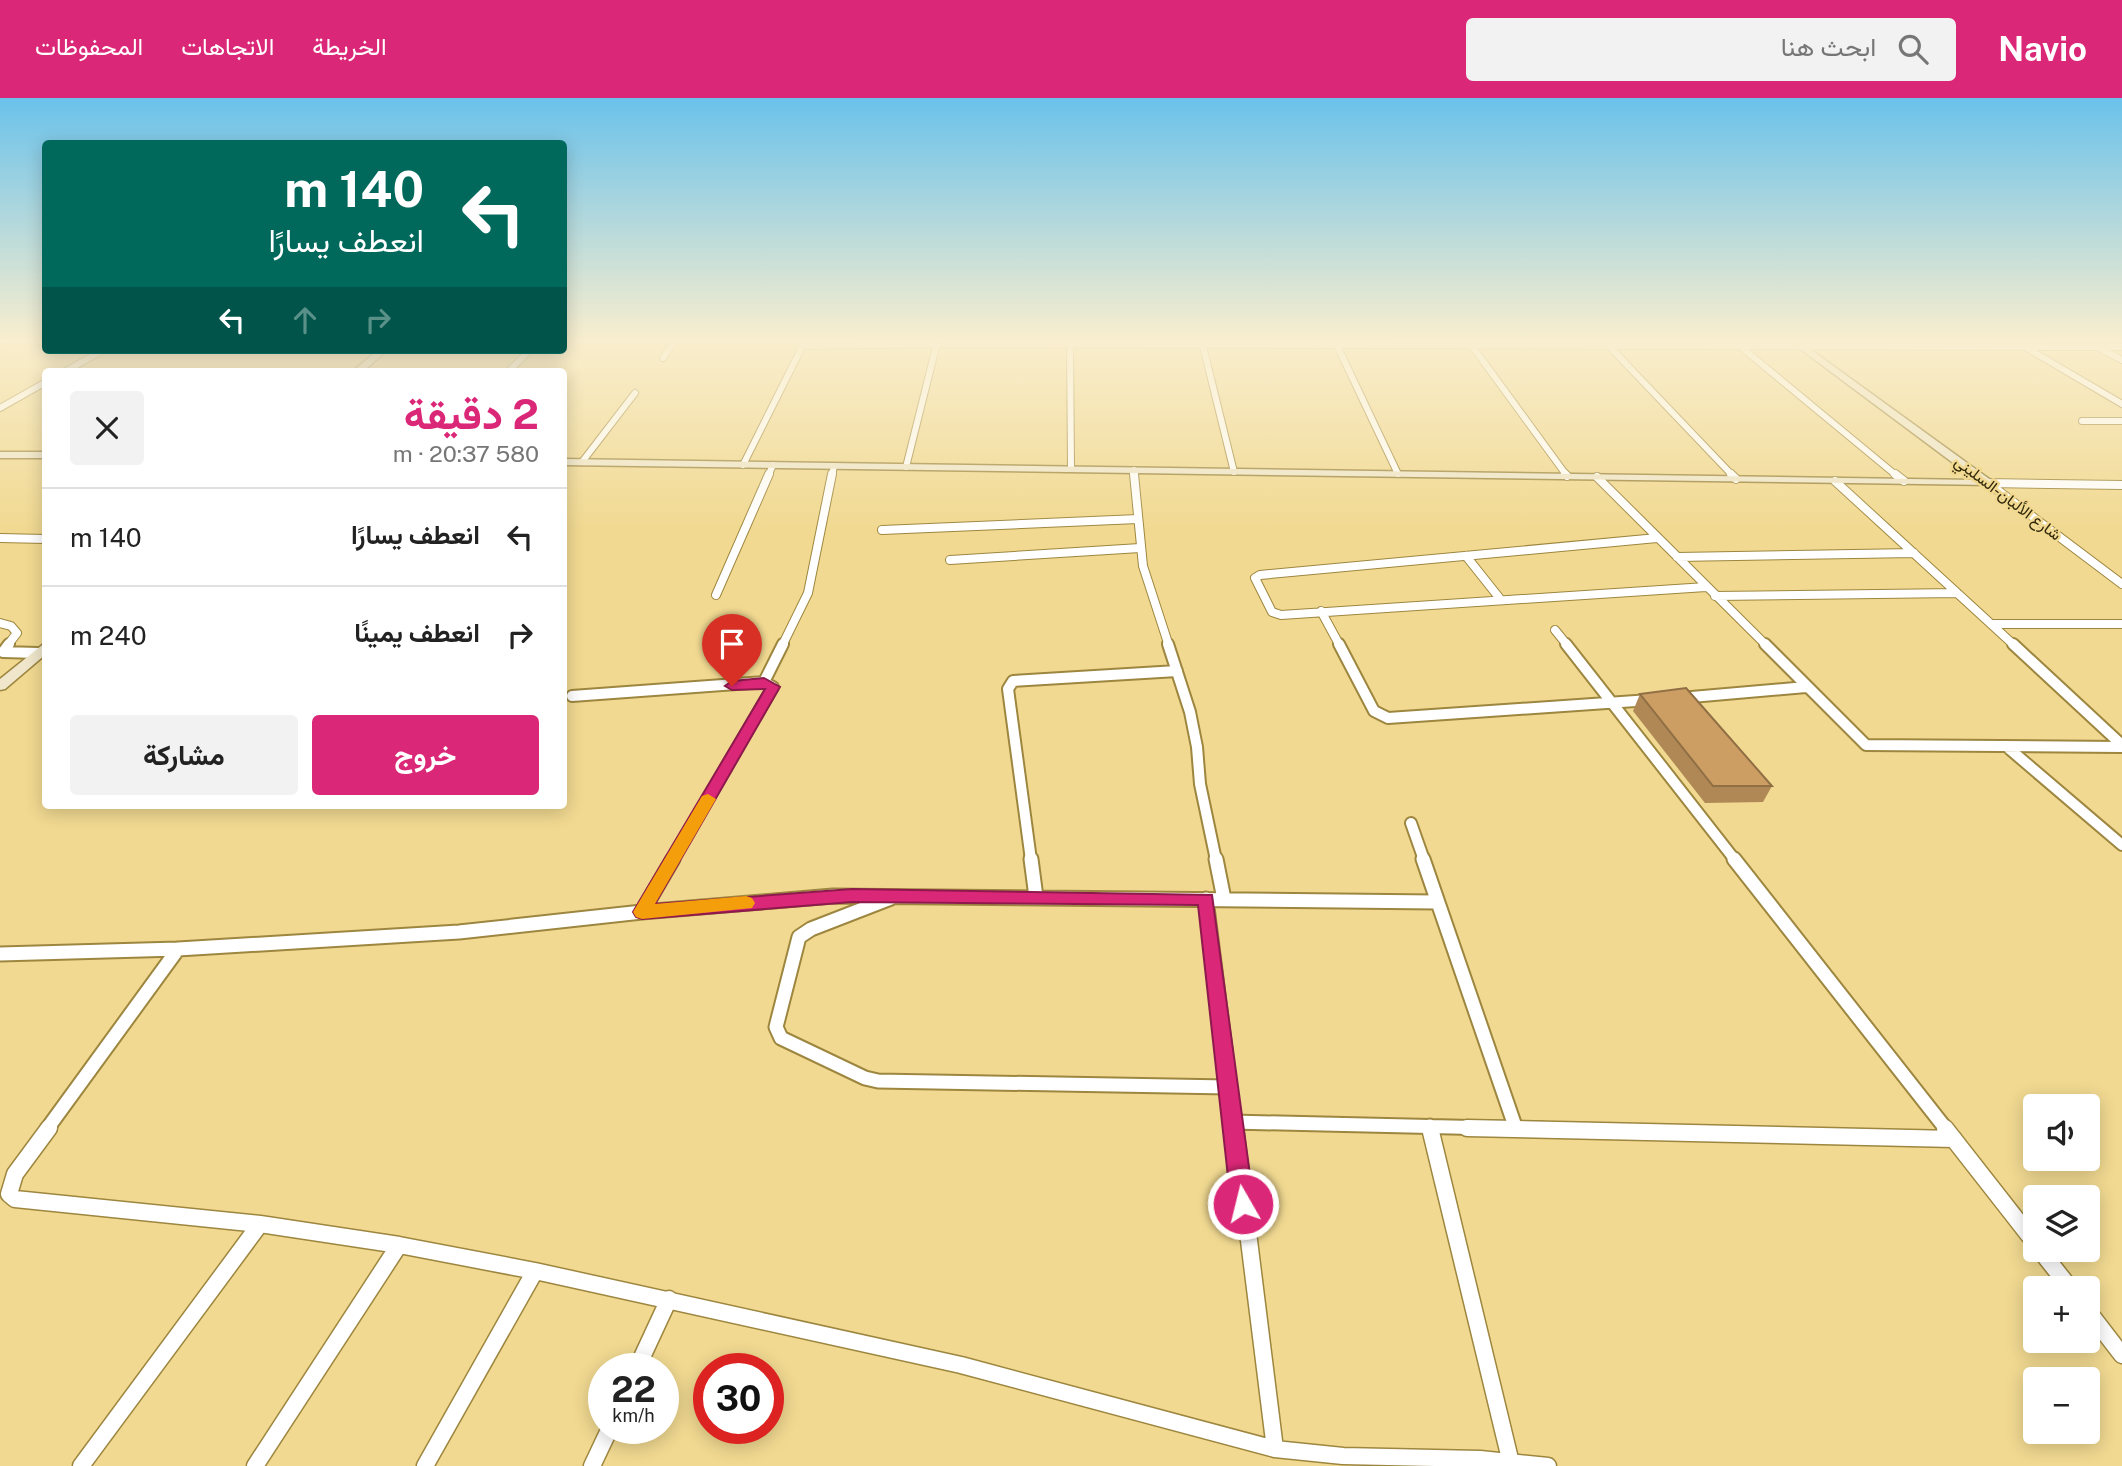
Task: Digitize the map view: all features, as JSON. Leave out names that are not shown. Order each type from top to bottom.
[{"type":"street","points":[[582,462],[627,403]]},
{"type":"street","points":[[743,465],[774,403]]},
{"type":"street","points":[[906,467],[922,403]]},
{"type":"street","points":[[1070,403],[1071,469]]},
{"type":"street","points":[[1217,403],[1234,471]]},
{"type":"street","points":[[1365,403],[1398,474]]},
{"type":"street","points":[[1514,403],[1567,476]]},
{"type":"street","points":[[1663,403],[1736,479]]},
{"type":"street","points":[[1809,403],[1904,481]]},
{"type":"street","name":"شارع الألبان-السليني","points":[[1878,403],[2122,584]]},
{"type":"street","points":[[2082,421],[2122,421]]},
{"type":"street","points":[[0,455],[42,455]]},
{"type":"street","points":[[567,462],[2122,485]]},
{"type":"street","points":[[716,595],[773,465]]},
{"type":"street","points":[[764,682],[808,593],[834,466]]},
{"type":"street","points":[[1135,470],[1143,566],[1195,731],[1200,785],[1224,899]]},
{"type":"street","points":[[1597,477],[1866,745],[2122,746]]},
{"type":"street","points":[[1835,481],[2122,746]]},
{"type":"street","points":[[882,530],[1138,519]]},
{"type":"street","points":[[0,538],[42,539]]},
{"type":"street","points":[[1657,538],[1256,576],[1275,614],[1706,587]]},
{"type":"street","points":[[950,560],[1140,548]]},
{"type":"street","points":[[1677,557],[1914,552]]},
{"type":"street","points":[[1466,556],[1501,600]]},
{"type":"street","points":[[1715,596],[1958,593]]},
{"type":"street","points":[[1321,611],[1378,715],[1396,719],[1807,687]]},
{"type":"street","points":[[0,623],[11,626],[17,633],[3,652],[42,650]]},
{"type":"street","points":[[1992,624],[2122,624]]},
{"type":"street","points":[[1555,630],[2023,1228]]},
{"type":"street","points":[[0,686],[42,650]]},
{"type":"street","points":[[1037,897],[1008,689],[1010,684],[1013,681],[1177,671]]},
{"type":"street","points":[[572,696],[764,682],[773,687],[642,912]]},
{"type":"street","points":[[2006,746],[2122,845]]},
{"type":"street","points":[[1411,823],[1516,1129]]},
{"type":"street","points":[[897,895],[803,933],[799,937],[776,1027],[781,1038],[865,1078],[878,1081],[1228,1087]]},
{"type":"street","points":[[0,954],[178,948],[460,932],[803,898],[897,895],[1436,902]]},
{"type":"street","points":[[1206,899],[1275,1450]]},
{"type":"street","points":[[178,948],[15,1174],[9,1194],[15,1199],[260,1224],[399,1245],[534,1271],[961,1365],[1275,1450],[1357,1459],[1510,1459],[1548,1466]]},
{"type":"street","points":[[1232,1122],[1954,1139]]},
{"type":"street","points":[[1430,1126],[1510,1459]]},
{"type":"street","points":[[81,1466],[260,1224]]},
{"type":"street","points":[[255,1466],[399,1245]]},
{"type":"street","points":[[2049,1262],[2061,1276]]},
{"type":"street","points":[[425,1466],[534,1271]]},
{"type":"street","points":[[644,1353],[669,1299]]},
{"type":"street","points":[[2100,1326],[2122,1354]]},
{"type":"street","points":[[592,1466],[602,1444]]},
{"type":"building","points":[[1686,688],[1772,786],[1713,786],[1640,694]]},
{"type":"slow traffic","points":[[708,799],[642,912],[746,903]]},
{"type":"route","points":[[732,686],[764,682],[773,687],[642,912],[852,896],[1206,899],[1243,1204]]}]
